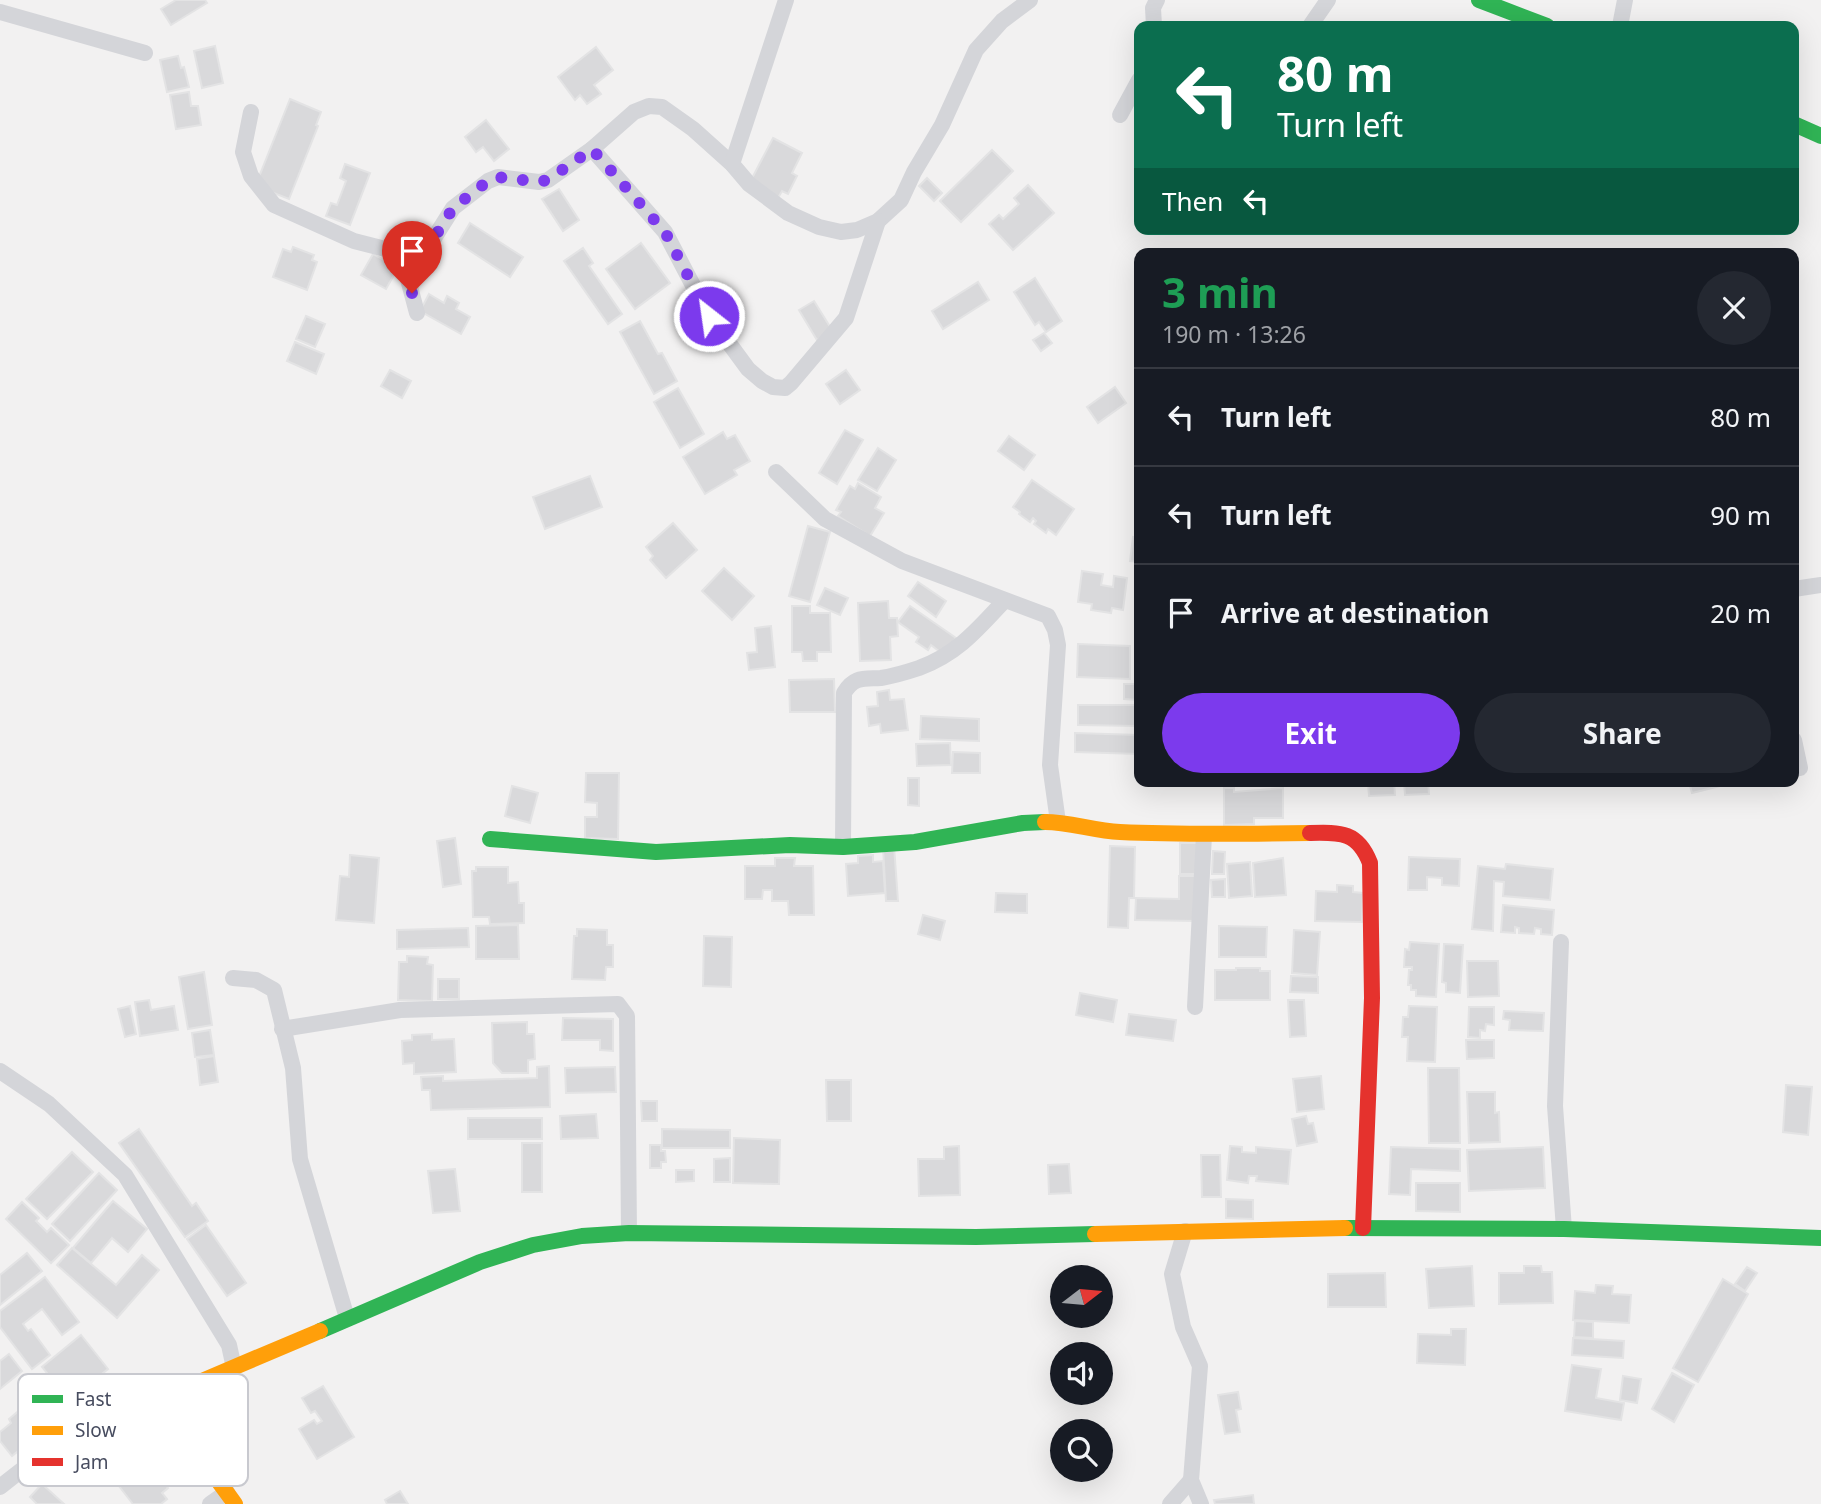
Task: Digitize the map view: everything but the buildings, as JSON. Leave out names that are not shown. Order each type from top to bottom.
[{"type":"street","points":[[732,164],[786,0]]},
{"type":"street","points":[[251,113],[243,152],[251,176],[274,205],[354,240],[401,253],[431,243],[453,208],[488,181],[498,177],[539,182],[548,180],[592,149],[634,112],[649,106],[662,107],[693,130],[732,164],[749,184],[788,212],[819,227],[841,232],[857,230],[878,221],[901,201],[914,172],[942,125],[976,50],[1002,21],[1030,0]]},
{"type":"street","points":[[1154,21],[1153,8],[1157,0]]},
{"type":"street","points":[[1313,21],[1328,0]]},
{"type":"street","points":[[1479,0],[1534,21]]},
{"type":"street","points":[[1621,21],[1625,0]]},
{"type":"street","points":[[0,12],[145,53]]},
{"type":"street","points":[[1120,115],[1134,89]]},
{"type":"street","points":[[1799,126],[1821,136]]},
{"type":"street","points":[[592,149],[665,232],[709,316],[748,369],[774,387],[785,388],[791,383],[846,318],[878,221]]},
{"type":"street","points":[[401,253],[417,313]]},
{"type":"street","points":[[776,472],[825,519],[902,561],[1048,616],[1055,629],[1058,645],[1051,765],[1058,822]]},
{"type":"street","points":[[1799,588],[1821,585]]},
{"type":"street","points":[[843,847],[844,692],[849,684],[858,678],[884,677],[919,668],[950,653],[966,642],[1004,601]]},
{"type":"street","points":[[1799,763],[1800,768]]},
{"type":"street","points":[[490,839],[656,852],[790,845],[843,847],[915,842],[1023,823],[1058,822],[1116,832],[1204,835],[1333,832],[1354,838],[1364,848],[1370,863],[1372,998],[1363,1228]]},
{"type":"street","points":[[1195,1007],[1204,835]]},
{"type":"street","points":[[1562,942],[1555,1106],[1564,1229]]},
{"type":"street","points":[[233,978],[256,980],[274,990],[293,1068],[300,1159],[348,1318]]},
{"type":"street","points":[[282,1029],[400,1010],[618,1004],[627,1016],[629,1233]]},
{"type":"street","points":[[0,1072],[49,1104],[125,1175],[229,1345],[234,1368]]},
{"type":"street","points":[[219,1374],[436,1279],[533,1245],[582,1236],[629,1233],[976,1237],[1363,1228],[1564,1229],[1821,1238]]},
{"type":"street","points":[[1185,1231],[1172,1274],[1183,1326],[1200,1366],[1191,1480],[1201,1504]]},
{"type":"street","points":[[0,1486],[18,1472]]},
{"type":"street","points":[[1170,1504],[1191,1480]]},
{"type":"street","points":[[210,1504],[231,1498]]},
{"type":"traffic: fast","points":[[1479,0],[1534,21]]},
{"type":"traffic: fast","points":[[1799,126],[1821,136]]},
{"type":"traffic: fast","points":[[490,839],[656,852],[790,845],[843,847],[915,842],[1023,823],[1045,822]]},
{"type":"traffic: fast","points":[[1345,1228],[1564,1229],[1821,1238]]},
{"type":"traffic: fast","points":[[320,1331],[480,1262],[533,1245],[582,1236],[629,1233],[976,1237],[1095,1234]]},
{"type":"traffic: slow","points":[[1045,822],[1120,832],[1310,833]]},
{"type":"traffic: slow","points":[[1095,1234],[1345,1228]]},
{"type":"traffic: slow","points":[[218,1374],[320,1331]]},
{"type":"traffic: slow","points":[[222,1486],[235,1504]]},
{"type":"traffic: jam","points":[[1310,833],[1347,836],[1360,845],[1370,863],[1372,998],[1363,1228]]},
{"type":"route","points":[[412,293],[401,253],[431,243],[453,208],[488,181],[498,177],[539,182],[548,180],[592,149],[665,232],[709,316]]}]
